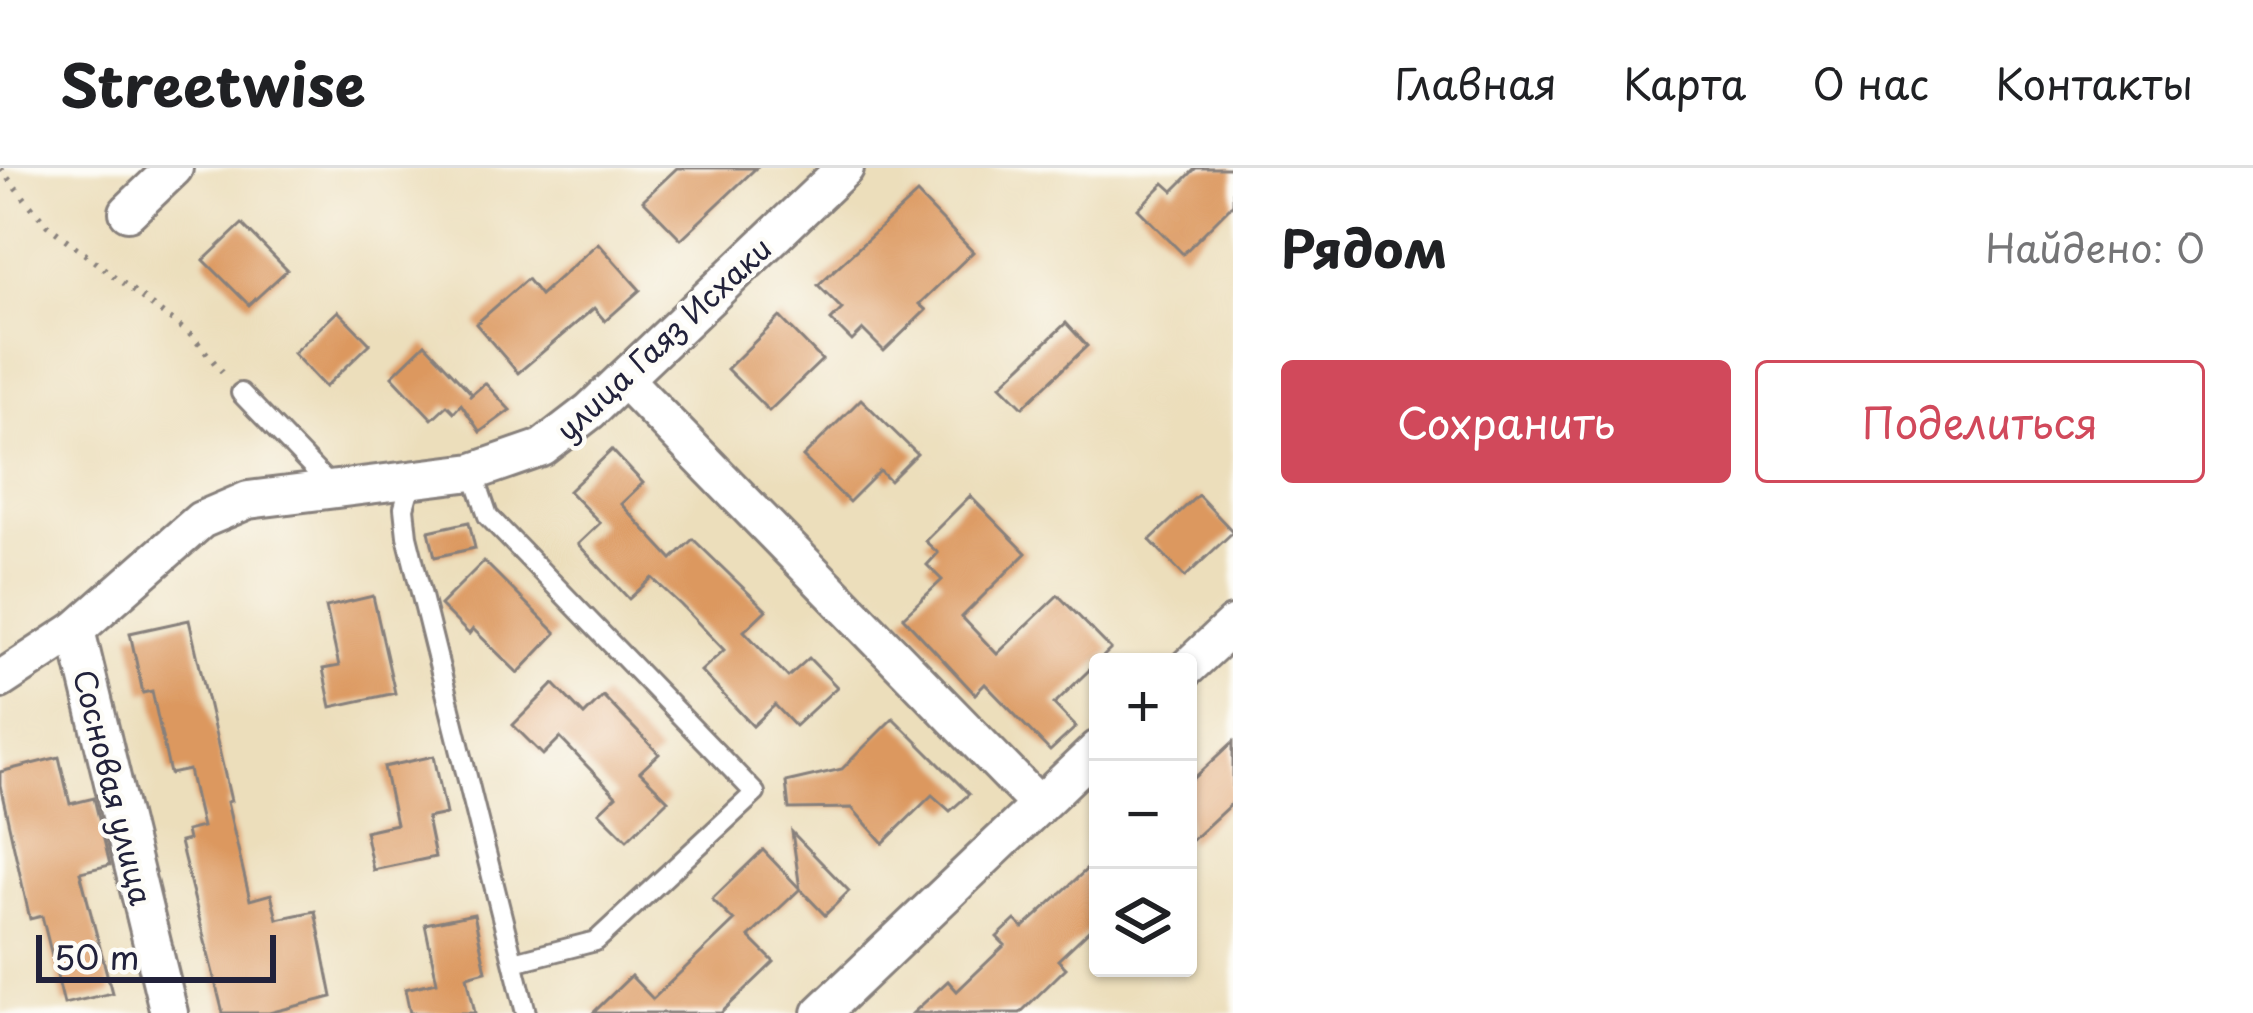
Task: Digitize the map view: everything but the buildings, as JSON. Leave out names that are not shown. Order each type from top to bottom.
[{"type":"street","points":[[128,212],[174,168]]},
{"type":"street","name":"улица Гаяз Исхаки","points":[[0,680],[76,631],[200,520],[248,500],[411,483],[472,472],[542,448],[624,379],[845,168]]},
{"type":"street","points":[[624,379],[1037,805]]},
{"type":"street","points":[[1197,659],[1233,625]]},
{"type":"street","name":"Сосновая улица","points":[[76,631],[169,1013]]},
{"type":"street","points":[[821,1013],[1089,757]]},
{"type":"lane","points":[[241,393],[336,492]]},
{"type":"lane","points":[[472,472],[488,516],[755,793],[596,940],[514,962]]},
{"type":"lane","points":[[411,483],[404,508],[407,536],[526,1013]]},
{"type":"path","points":[[0,169],[47,225],[192,336],[241,393]]}]
